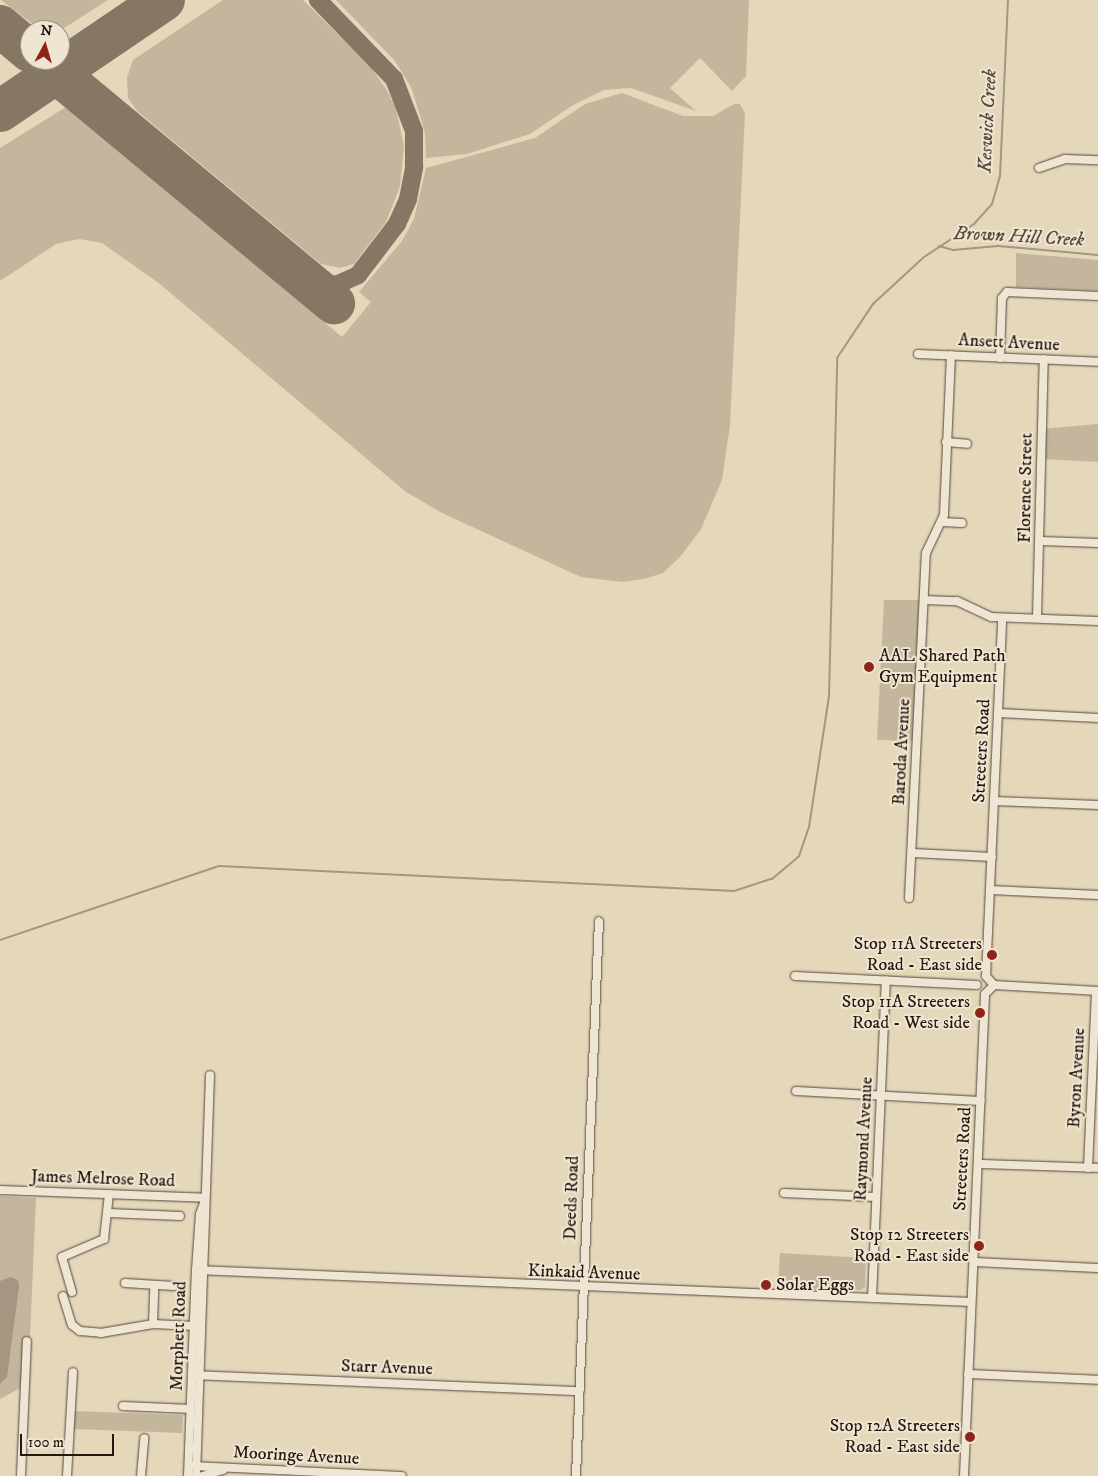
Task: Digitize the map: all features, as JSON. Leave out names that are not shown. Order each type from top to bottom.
[{"type":"street","points":[[1039,168],[1065,159],[1098,160]]},
{"type":"street","points":[[1000,358],[1002,298],[1007,292],[1098,296]]},
{"type":"street","name":"Ansett Avenue","points":[[918,354],[1098,362]]},
{"type":"street","name":"Baroda Avenue","points":[[909,898],[913,853],[926,553],[942,522],[952,355]]},
{"type":"street","name":"Florence Street","points":[[1037,618],[1041,541],[1044,359]]},
{"type":"street","points":[[946,442],[967,444]]},
{"type":"street","points":[[942,522],[962,524]]},
{"type":"street","points":[[1041,541],[1098,544]]},
{"type":"street","points":[[924,600],[957,601],[991,617],[1098,622]]},
{"type":"street","name":"Streeters Road","points":[[986,976],[1002,618]]},
{"type":"street","points":[[999,713],[1098,718]]},
{"type":"street","points":[[994,801],[1098,805]]},
{"type":"street","points":[[913,853],[992,857]]},
{"type":"street","points":[[990,890],[1098,895]]},
{"type":"street","name":"Deeds Road","points":[[576,1476],[599,920]]},
{"type":"street","points":[[795,976],[977,985],[985,994],[994,985]]},
{"type":"street","points":[[977,985],[986,976],[994,985],[1097,991]]},
{"type":"street","name":"Raymond Avenue","points":[[872,1298],[886,980]]},
{"type":"street","name":"Byron Avenue","points":[[1088,1168],[1097,991]]},
{"type":"street","name":"Streeters Road","points":[[964,1476],[985,994]]},
{"type":"street","name":"Morphett Road","points":[[196,1476],[193,1466],[192,1409],[205,1271],[210,1075]]},
{"type":"street","points":[[796,1091],[881,1094],[981,1101]]},
{"type":"street","points":[[978,1164],[1098,1168]]},
{"type":"street","name":"James Melrose Road","points":[[0,1190],[206,1198]]},
{"type":"street","points":[[784,1193],[876,1197]]},
{"type":"street","points":[[72,1292],[62,1257],[104,1239],[109,1194]]},
{"type":"street","name":"Morphett Road","points":[[188,1476],[193,1466],[196,1375],[194,1326],[196,1270],[200,1214],[206,1198]]},
{"type":"street","points":[[108,1213],[180,1216]]},
{"type":"street","points":[[974,1262],[1098,1268]]},
{"type":"street","name":"Kinkaid Avenue","points":[[196,1270],[584,1288],[971,1302]]},
{"type":"street","points":[[125,1283],[174,1286]]},
{"type":"street","points":[[153,1324],[154,1286]]},
{"type":"street","points":[[63,1296],[72,1325],[80,1331],[101,1333],[153,1324],[194,1326]]},
{"type":"street","points":[[21,1476],[27,1341]]},
{"type":"street","points":[[67,1476],[73,1372]]},
{"type":"street","points":[[968,1374],[1098,1380]]},
{"type":"street","name":"Starr Avenue","points":[[196,1375],[580,1391]]},
{"type":"street","points":[[123,1406],[192,1409]]},
{"type":"street","points":[[141,1476],[144,1438]]},
{"type":"street","name":"Mooringe Avenue","points":[[193,1466],[402,1476]]},
{"type":"street","points":[[202,1476],[245,1469]]},
{"type":"shaded area","points":[[1,0],[108,0],[70,24],[70,20],[27,20]]},
{"type":"shaded area","points":[[223,0],[303,0],[370,66],[388,92],[396,109],[404,146],[400,186],[386,222],[354,264],[340,268],[321,264],[137,111],[128,98],[127,78],[133,60]]},
{"type":"shaded area","points":[[336,0],[749,0],[746,76],[732,91],[700,58],[670,88],[696,111],[631,88],[604,90],[573,105],[530,134],[467,154],[426,158],[425,133],[412,89],[395,61]]},
{"type":"shaded area","points":[[622,93],[683,116],[713,116],[734,104],[740,104],[745,114],[730,425],[722,480],[701,529],[680,557],[663,573],[644,579],[622,582],[581,577],[442,513],[406,492],[160,284],[102,243],[79,239],[56,244],[0,281],[0,148],[66,107],[342,337],[371,302],[359,292],[402,241],[414,219],[426,168],[535,138],[585,104]]},
{"type":"shaded area","points":[[1016,253],[1098,260],[1098,291],[1016,287]]},
{"type":"shaded area","points":[[1098,424],[1098,462],[1044,459],[1041,429]]},
{"type":"shaded area","points":[[884,600],[924,600],[918,741],[877,740]]},
{"type":"shaded area","points":[[0,1196],[36,1198],[28,1384],[0,1399]]},
{"type":"shaded area","points":[[780,1253],[866,1258],[865,1287],[861,1290],[778,1288]]},
{"type":"shaded area","points":[[11,1277],[18,1280],[19,1287],[7,1377],[0,1384],[0,1281]]},
{"type":"shaded area","points":[[74,1411],[183,1415],[182,1433],[73,1429]]},
{"type":"waterway","name":"Keswick Creek","points":[[0,940],[219,866],[734,891],[772,879],[799,856],[809,827],[829,697],[837,358],[873,304],[924,257],[974,224],[992,204],[1000,176],[1008,0]]},
{"type":"waterway","name":"Brown Hill Creek","points":[[939,246],[953,250],[998,246],[1098,255]]},
{"type":"taxiway","points":[[305,279],[336,285],[358,275],[397,224],[408,199],[414,167],[414,131],[394,79],[318,0]]},
{"type":"runway","points":[[0,111],[164,0]]},
{"type":"runway","points":[[0,26],[20,43]]},
{"type":"runway","points":[[53,70],[334,303]]},
{"type":"place","name":"AAL Shared Path Gym Equipment","points":[[869,667]]},
{"type":"place","name":"Stop 11A Streeters Road - East side","points":[[992,955]]},
{"type":"place","name":"Stop 11A Streeters Road - West side","points":[[980,1013]]},
{"type":"place","name":"Stop 12 Streeters Road - East side","points":[[979,1246]]},
{"type":"place","name":"Solar Eggs","points":[[766,1285]]},
{"type":"place","name":"Stop 12A Streeters Road - East side","points":[[970,1437]]}]
